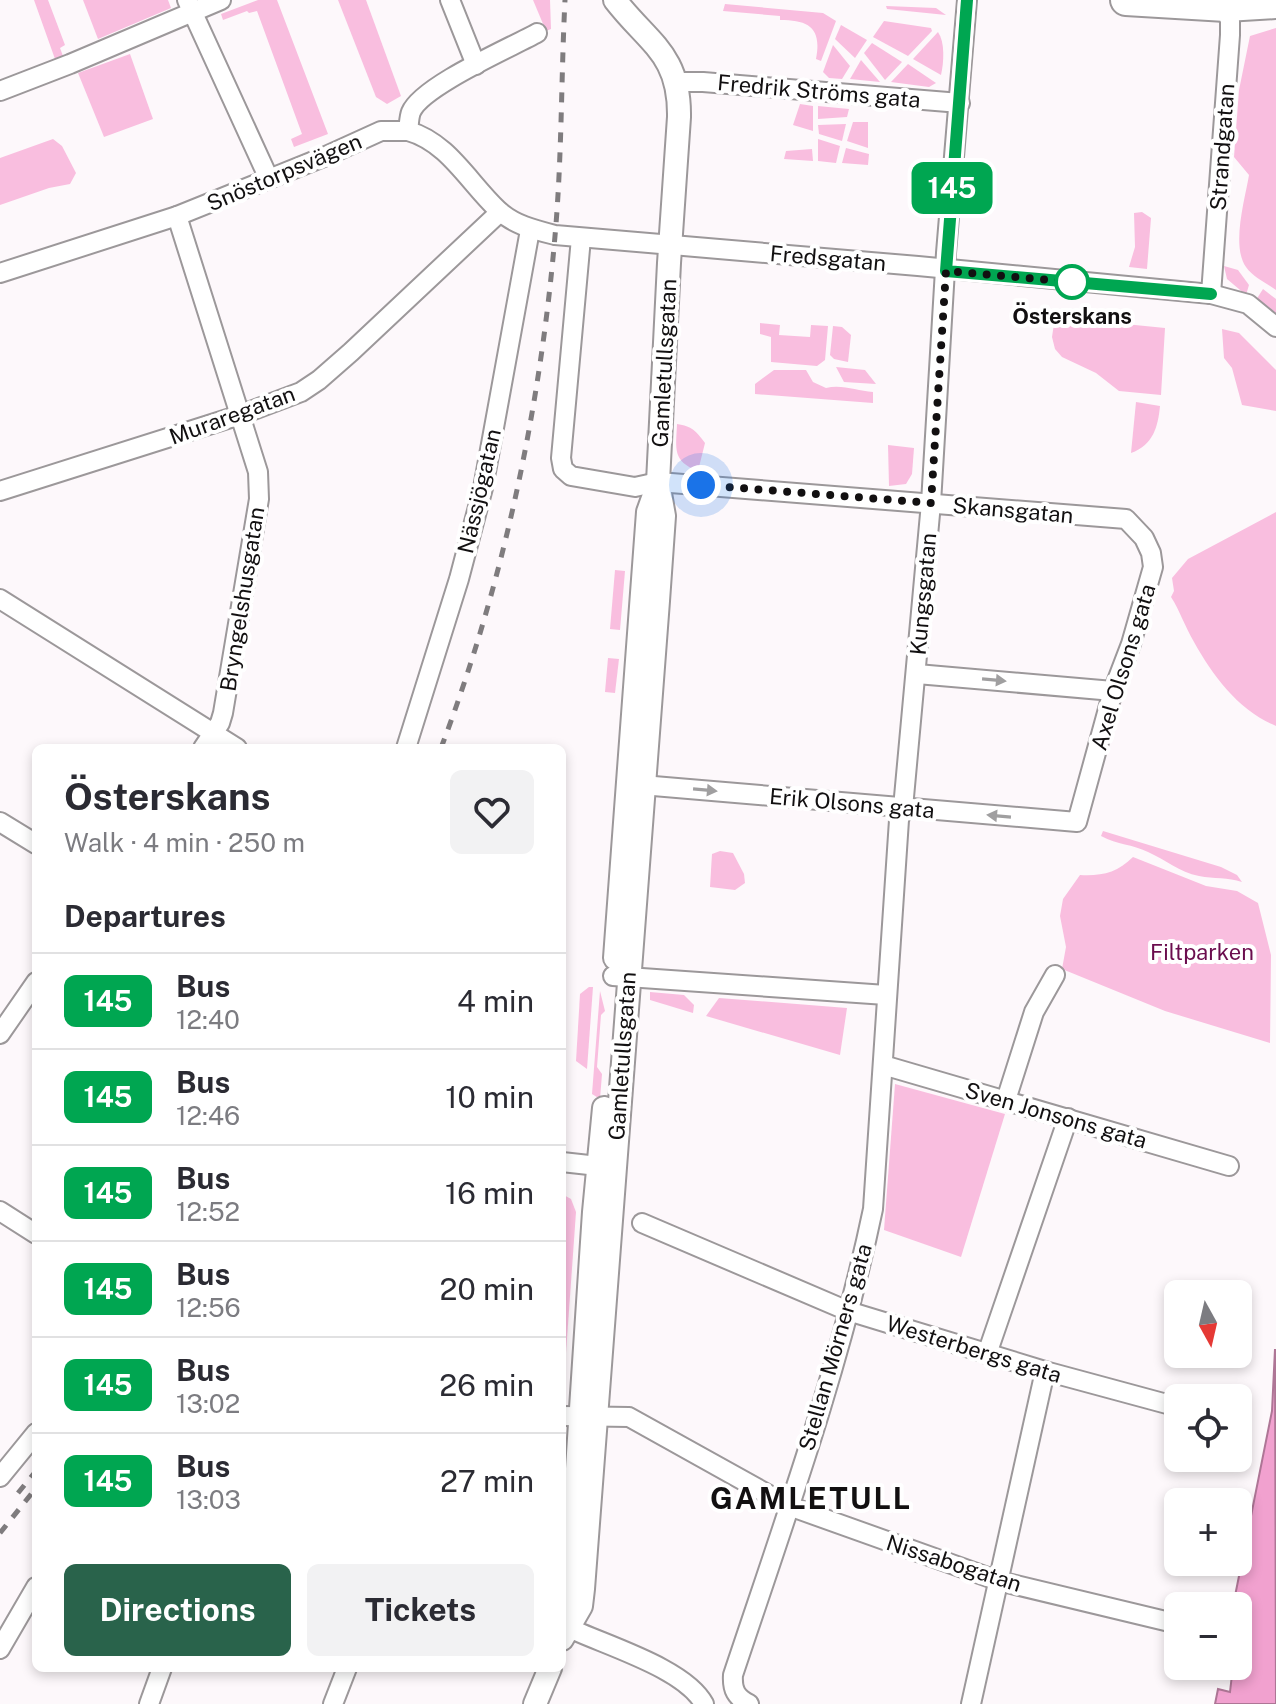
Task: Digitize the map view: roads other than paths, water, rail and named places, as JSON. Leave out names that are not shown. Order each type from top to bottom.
[{"type":"highway","points":[[1126,0],[1244,3]]},
{"type":"street","points":[[0,91],[190,6],[221,0]]},
{"type":"street","points":[[450,0],[476,65]]},
{"type":"street","points":[[615,0],[659,49],[678,82]]},
{"type":"street","name":"Kungsgatan","points":[[886,995],[899,820],[903,808],[917,674],[931,503],[967,0]]},
{"type":"street","name":"Strandgatan","points":[[1211,294],[1230,35],[1244,3]]},
{"type":"street","points":[[190,6],[269,179]]},
{"type":"street","points":[[408,131],[411,113],[425,96],[537,33]]},
{"type":"street","name":"Fredrik Ströms gata","points":[[678,82],[960,103]]},
{"type":"street","name":"Gamletullsgatan","points":[[580,1416],[635,784],[648,512],[658,482],[679,117],[678,82]]},
{"type":"street","name":"Snöstorpsvägen","points":[[0,273],[177,216],[381,131],[408,131]]},
{"type":"street","name":"Fredsgatan","points":[[408,131],[420,134],[436,145],[500,212],[530,230],[581,238],[1211,294],[1248,304],[1276,327]]},
{"type":"street","name":"Muraregatan","points":[[0,491],[240,415],[301,392],[319,380],[500,212]]},
{"type":"street","name":"Bryngelshusgatan","points":[[177,216],[258,472],[259,499],[223,713],[220,723],[207,740]]},
{"type":"street","name":"Nässjögatan","points":[[407,744],[459,579],[483,488],[530,230]]},
{"type":"street","name":"Skansgatan","points":[[581,238],[561,458],[567,474],[577,479],[635,487],[658,482],[1126,519]]},
{"type":"street","name":"Axel Olsons gata","points":[[1077,822],[1113,691],[1131,644],[1153,567],[1144,538],[1126,519]]},
{"type":"street","points":[[0,599],[207,740]]},
{"type":"street","points":[[917,674],[1113,691]]},
{"type":"street","name":"Erik Olsons gata","points":[[635,784],[1077,822]]},
{"type":"street","points":[[0,822],[32,842]]},
{"type":"street","points":[[1006,1100],[1034,1012],[1055,975]]},
{"type":"street","points":[[620,976],[886,995]]},
{"type":"street","name":"Gamletullsgatan","points":[[566,1603],[598,1166],[620,976]]},
{"type":"street","points":[[0,1034],[32,988]]},
{"type":"street","name":"Stellan Mörners gata","points":[[749,1704],[739,1699],[733,1689],[733,1675],[789,1506],[861,1268],[873,1209],[886,995]]},
{"type":"street","name":"Sven Jonsons gata","points":[[883,1065],[1229,1166]]},
{"type":"street","points":[[987,1354],[1068,1118]]},
{"type":"street","points":[[566,1162],[598,1166]]},
{"type":"street","points":[[0,1211],[32,1231]]},
{"type":"street","name":"Westerbergs gata","points":[[642,1223],[848,1311],[1045,1371],[1164,1403]]},
{"type":"street","points":[[971,1704],[1045,1371]]},
{"type":"street","name":"Nissabogatan","points":[[580,1416],[629,1417],[789,1506],[999,1581],[1164,1621]]},
{"type":"street","points":[[0,1477],[32,1438]]},
{"type":"street","points":[[0,1649],[32,1594]]},
{"type":"street","points":[[566,1634],[674,1674],[693,1689],[704,1704]]},
{"type":"street","points":[[149,1704],[161,1672]]},
{"type":"street","points":[[333,1704],[345,1672]]},
{"type":"street","points":[[535,1704],[548,1672]]},
{"type":"railway","points":[[442,744],[483,624],[500,560],[516,496],[540,366],[557,206],[565,0]]},
{"type":"railway","points":[[18,1493],[32,1476]]},
{"type":"railway","points":[[0,1533],[32,1493]]},
{"type":"place","name":"Österskans","points":[[1072,282]]},
{"type":"district","name":"GAMLETULL","points":[[811,1498]]},
{"type":"park label","name":"Filtparken","points":[[1202,952]]}]
